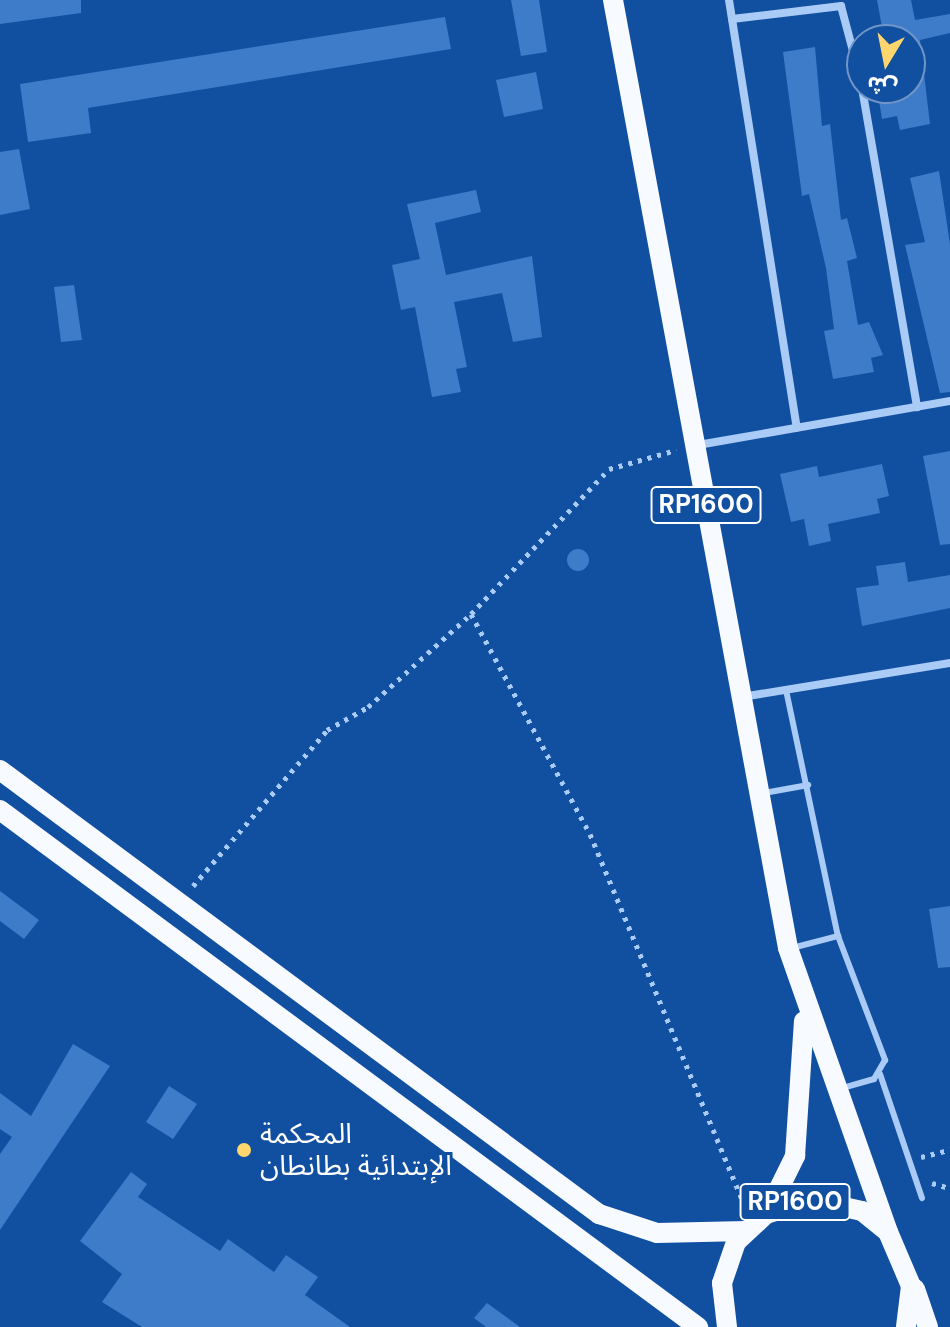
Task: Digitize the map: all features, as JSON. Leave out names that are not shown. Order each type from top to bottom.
[{"type":"main road","name":"RP1600","points":[[613,0],[697,445],[737,698],[788,948],[804,1009],[888,1232],[908,1270],[928,1327]]},
{"type":"main road","points":[[0,770],[177,905],[599,1214],[657,1233],[755,1223]]},
{"type":"main road","points":[[0,810],[698,1327]]},
{"type":"main road","name":"RP1600","points":[[727,1327],[724,1269],[795,1156],[804,1009]]},
{"type":"main road","name":"RP1600","points":[[755,1223],[796,1202],[830,1201],[862,1211],[888,1232]]},
{"type":"main road","name":"RP1600","points":[[906,1327],[908,1270]]},
{"type":"street","points":[[729,0],[797,428]]},
{"type":"street","points":[[732,19],[841,6],[846,25]]},
{"type":"street","points":[[865,104],[917,407]]},
{"type":"street","points":[[697,445],[950,401]]},
{"type":"street","points":[[737,698],[950,663]]},
{"type":"lane","points":[[786,690],[838,936],[885,1060],[880,1074],[922,1198]]},
{"type":"lane","points":[[758,795],[808,785]]},
{"type":"lane","points":[[788,948],[838,936]]},
{"type":"lane","points":[[837,1090],[880,1074]]},
{"type":"path","points":[[177,905],[327,730],[368,707],[471,614],[619,461],[697,445]]},
{"type":"path","points":[[471,614],[590,834],[755,1223]]},
{"type":"path","points":[[908,1160],[950,1150]]},
{"type":"building","points":[[0,0],[81,0],[81,13],[0,24]]},
{"type":"building","points":[[511,0],[539,0],[547,52],[521,56]]},
{"type":"building","points":[[877,0],[911,0],[915,20],[950,14],[950,33],[926,39],[926,24],[881,24]]},
{"type":"building","points":[[445,17],[451,49],[88,108],[91,133],[28,142],[20,84]]},
{"type":"building","points":[[815,47],[822,126],[830,124],[841,220],[847,218],[857,258],[847,261],[858,325],[869,322],[883,355],[871,358],[874,372],[833,379],[824,331],[834,329],[826,268],[809,194],[802,196],[783,52]]},
{"type":"building","points":[[536,72],[543,109],[504,117],[496,80]]},
{"type":"building","points":[[926,90],[930,124],[900,130],[897,116],[882,119],[880,104],[926,104]]},
{"type":"building","points":[[19,149],[30,209],[0,215],[0,152]]},
{"type":"building","points":[[939,171],[950,244],[950,392],[940,393],[905,245],[925,242],[910,178]]},
{"type":"building","points":[[476,190],[481,212],[435,223],[446,275],[532,256],[542,337],[513,342],[502,293],[454,302],[467,367],[456,369],[461,392],[432,397],[415,307],[401,310],[392,265],[420,259],[407,204]]},
{"type":"building","points":[[74,285],[82,340],[61,342],[54,287]]},
{"type":"building","points":[[950,451],[950,544],[940,545],[923,456]]},
{"type":"building","points":[[882,464],[889,496],[877,499],[880,513],[828,524],[831,541],[809,546],[804,519],[791,522],[780,474],[817,466],[819,477]]},
{"type":"building","points":[[578,549],[586,552],[589,560],[586,568],[578,571],[570,568],[567,560],[570,552]]},
{"type":"building","points":[[905,562],[908,582],[950,575],[950,608],[862,626],[856,588],[879,585],[876,566]]},
{"type":"building","points":[[0,891],[39,920],[24,939],[0,921]]},
{"type":"building","points":[[950,906],[950,967],[938,968],[929,909]]},
{"type":"building","points":[[73,1044],[110,1066],[0,1230],[0,1154],[12,1137],[0,1129],[0,1093],[31,1116]]},
{"type":"building","points":[[169,1086],[197,1104],[173,1139],[146,1122]]},
{"type":"building","points":[[131,1172],[147,1184],[138,1197],[220,1251],[228,1239],[274,1272],[286,1255],[318,1277],[305,1295],[350,1327],[142,1327],[102,1302],[122,1274],[80,1241]]},
{"type":"building","points":[[487,1303],[520,1327],[486,1327],[474,1318]]},
{"type":"place","name":"المحكمة الإبتدائية بطانطان","points":[[244,1150]]}]
